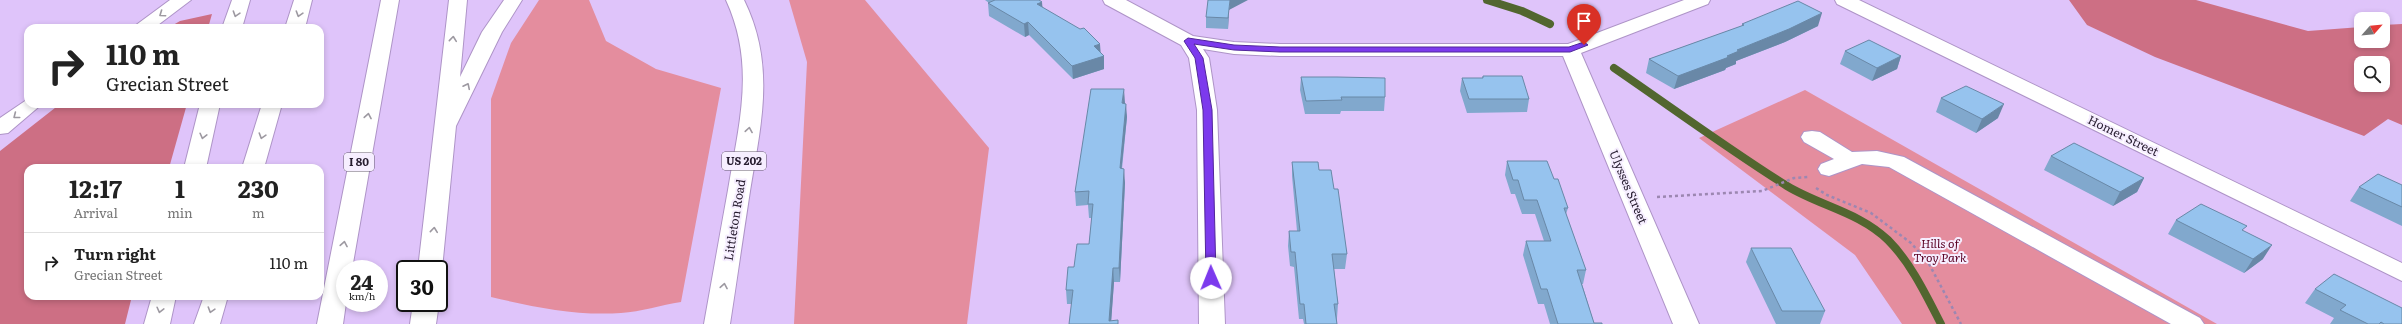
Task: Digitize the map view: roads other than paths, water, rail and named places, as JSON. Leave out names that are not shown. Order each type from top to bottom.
[{"type":"main road","points":[[148,24],[182,0]]},
{"type":"main road","points":[[233,24],[241,0]]},
{"type":"main road","points":[[296,24],[303,0]]},
{"type":"main road","name":"I 80","points":[[330,324],[390,0]]},
{"type":"main road","points":[[431,260],[458,0]]},
{"type":"main road","points":[[444,133],[492,32],[513,0]]},
{"type":"main road","name":"Littleton Road","points":[[717,324],[754,99],[752,44],[743,15],[736,0]]},
{"type":"main road","points":[[1112,0],[1188,41],[1227,47],[1280,50],[1570,50],[1701,0]]},
{"type":"main road","name":"Homer Street","points":[[1844,0],[2402,273]]},
{"type":"main road","points":[[1188,41],[1199,58],[1207,110],[1212,324]]},
{"type":"main road","name":"Ulysses Street","points":[[1570,50],[1686,324]]},
{"type":"main road","points":[[0,128],[27,108]]},
{"type":"main road","points":[[196,164],[209,108]]},
{"type":"main road","points":[[254,164],[271,108]]},
{"type":"main road","points":[[1812,137],[1840,164],[1859,157],[1877,158],[1896,162],[2191,324]]},
{"type":"main road","points":[[157,324],[163,300]]},
{"type":"main road","points":[[207,324],[215,300]]},
{"type":"waterway","points":[[1487,0],[1522,11],[1550,24]]},
{"type":"waterway","points":[[1614,68],[1721,143],[1787,186],[1852,216],[1877,230],[1896,249],[1911,269],[1941,324]]},
{"type":"park label","name":"Hills of Troy Park","points":[[1940,251]]}]
